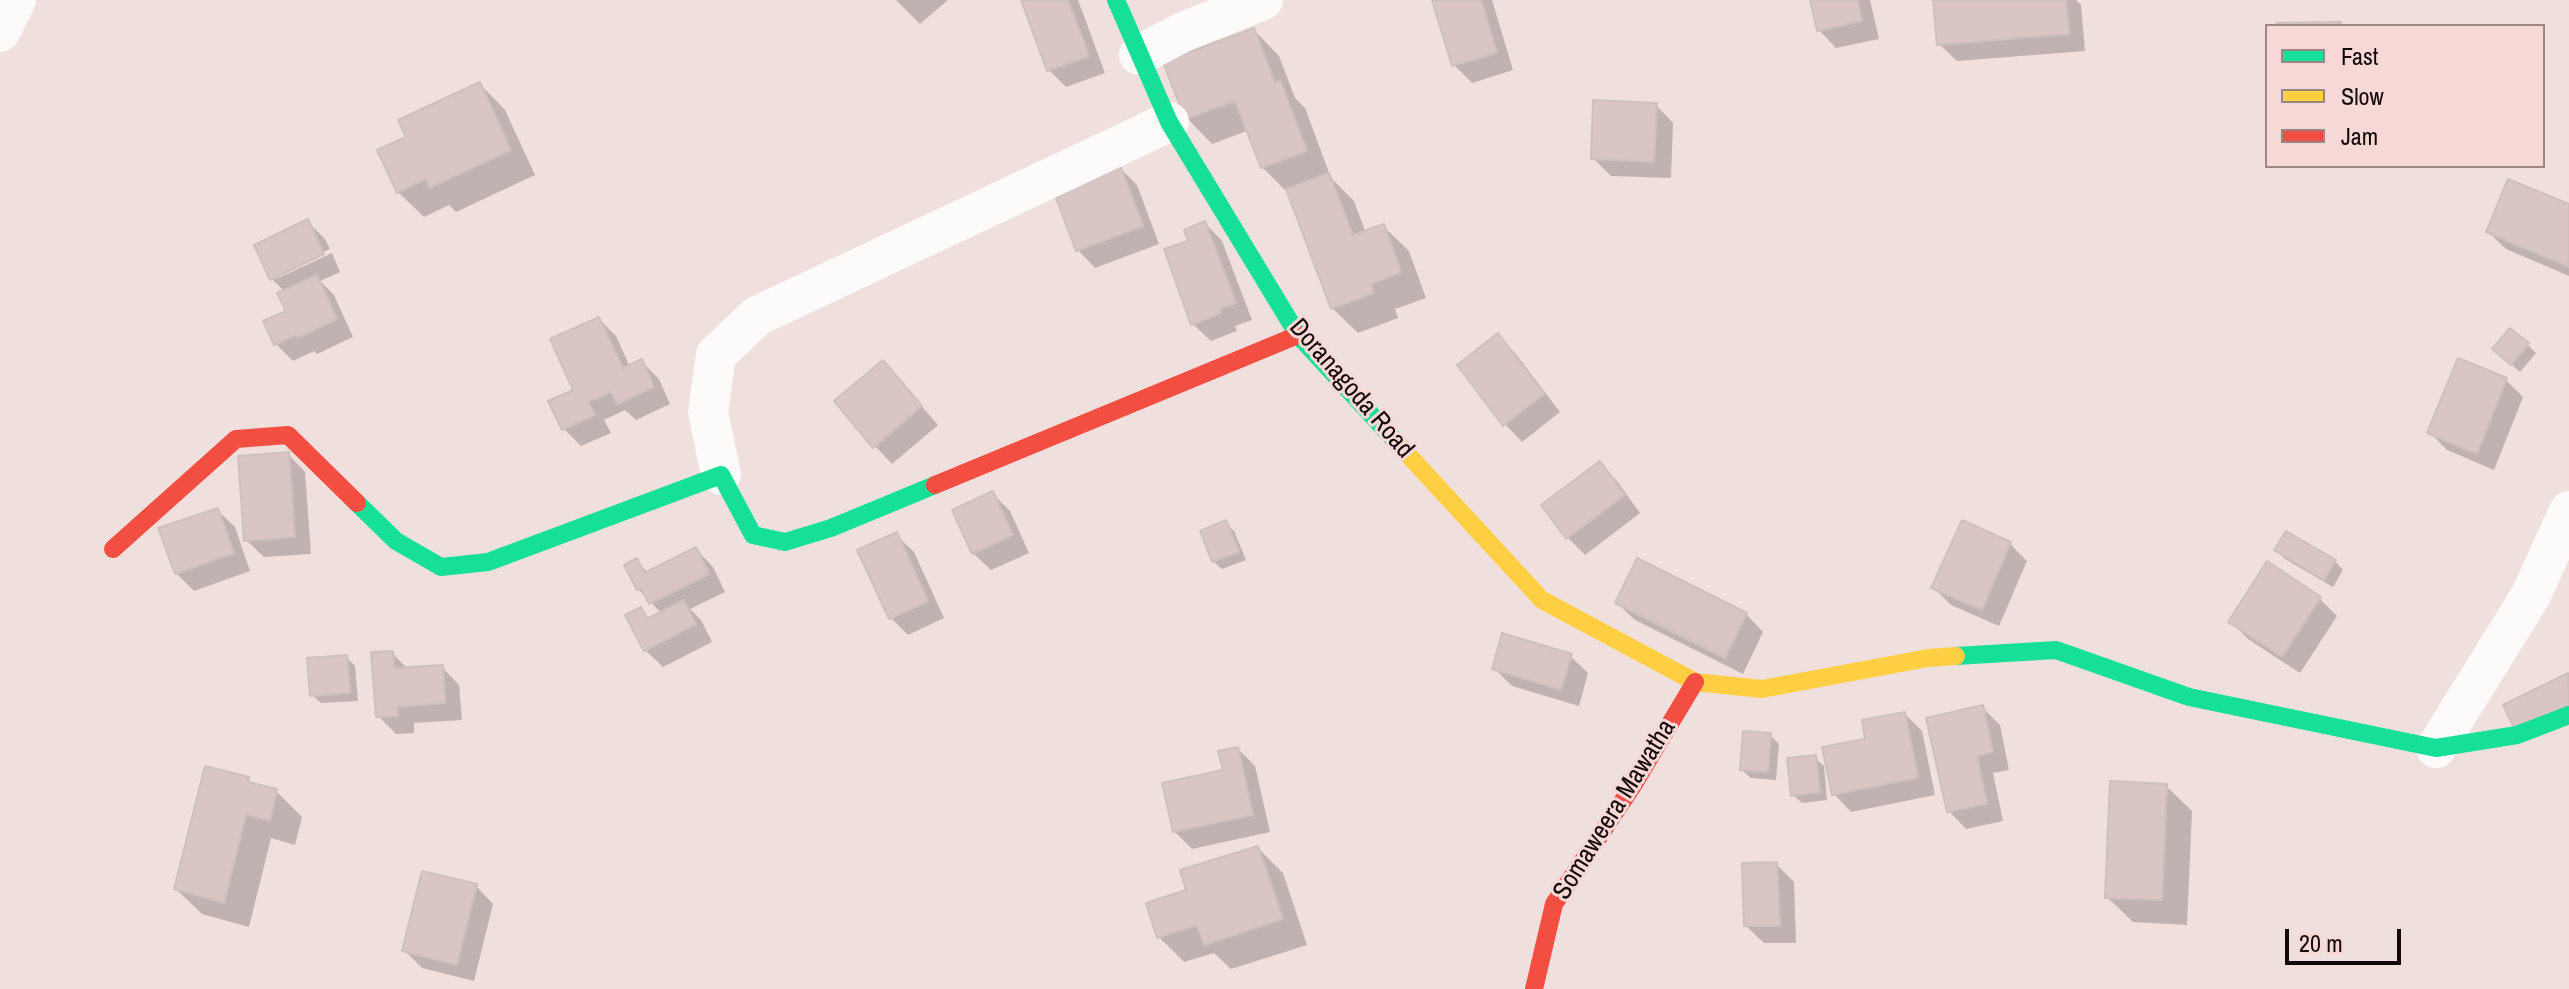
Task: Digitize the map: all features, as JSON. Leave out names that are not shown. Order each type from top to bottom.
[{"type":"street","points":[[0,32],[16,0]]},
{"type":"street","name":"Doranagoda Road","points":[[1116,0],[1169,122],[1298,335],[1542,600],[1695,682]]},
{"type":"street","points":[[1139,55],[1185,31],[1263,0]]},
{"type":"street","points":[[1169,122],[757,316],[716,355],[708,412],[721,475],[753,535],[785,542],[831,528],[1298,335]]},
{"type":"street","points":[[113,549],[236,439],[288,435],[396,541],[441,567],[488,562],[721,475]]},
{"type":"street","points":[[2436,748],[2531,595],[2569,511]]},
{"type":"street","points":[[1695,682],[1762,689],[1928,658],[2056,650],[2189,697],[2436,748],[2517,735],[2569,715]]},
{"type":"street","name":"Somaweera Mawatha","points":[[1534,989],[1554,904],[1634,784],[1695,682]]},
{"type":"building","points":[[1021,0],[1068,0],[1089,56],[1047,71]]},
{"type":"building","points":[[1432,0],[1481,0],[1497,53],[1452,66]]},
{"type":"building","points":[[1810,0],[1858,0],[1862,21],[1817,31]]},
{"type":"building","points":[[1933,0],[2066,0],[2069,34],[1937,45]]},
{"type":"building","points":[[2341,22],[2341,24],[2276,24]]},
{"type":"building","points":[[1254,28],[1275,83],[1280,80],[1307,151],[1261,168],[1235,101],[1185,119],[1163,62]]},
{"type":"building","points":[[480,82],[511,150],[429,188],[426,179],[397,193],[377,150],[406,137],[398,120]]},
{"type":"building","points":[[1593,100],[1657,103],[1654,162],[1591,159]]},
{"type":"building","points":[[1120,165],[1143,226],[1076,251],[1053,190]]},
{"type":"building","points":[[1329,173],[1353,235],[1384,224],[1401,272],[1371,284],[1374,293],[1331,309],[1286,189]]},
{"type":"building","points":[[2508,179],[2569,204],[2569,267],[2486,232]]},
{"type":"building","points":[[308,219],[324,254],[270,280],[254,245]]},
{"type":"building","points":[[1205,221],[1236,303],[1191,325],[1164,249],[1188,241],[1184,230]]},
{"type":"building","points":[[317,275],[337,319],[298,338],[296,335],[274,345],[263,321],[286,311],[277,293]]},
{"type":"building","points":[[599,317],[623,368],[642,359],[654,387],[617,404],[611,392],[588,402],[595,415],[562,430],[548,401],[573,390],[550,339]]},
{"type":"building","points":[[2510,328],[2529,343],[2511,365],[2492,349]]},
{"type":"building","points":[[1498,333],[1544,394],[1503,426],[1457,365]]},
{"type":"building","points":[[2458,358],[2507,378],[2477,454],[2427,433]]},
{"type":"building","points":[[883,360],[922,406],[873,448],[834,401]]},
{"type":"building","points":[[289,452],[295,537],[244,541],[238,456]]},
{"type":"building","points":[[1600,461],[1625,495],[1566,539],[1541,505]]},
{"type":"building","points":[[993,491],[1013,535],[972,554],[952,510]]},
{"type":"building","points":[[218,508],[234,553],[175,574],[158,528]]},
{"type":"building","points":[[1226,520],[1239,552],[1212,562],[1200,531]]},
{"type":"building","points":[[1962,520],[2011,542],[1982,610],[1931,588]]},
{"type":"building","points":[[2286,531],[2336,560],[2324,580],[2274,550]]},
{"type":"building","points":[[897,532],[928,601],[889,619],[857,550]]},
{"type":"building","points":[[696,547],[709,574],[649,604],[641,588],[637,590],[624,565],[637,558],[644,573]]},
{"type":"building","points":[[1637,558],[1747,613],[1725,658],[1615,603]]},
{"type":"building","points":[[2267,561],[2321,597],[2282,657],[2228,622]]},
{"type":"building","points":[[684,600],[696,624],[644,651],[625,615],[641,607],[647,619]]},
{"type":"building","points":[[1502,633],[1572,654],[1561,690],[1492,669]]},
{"type":"building","points":[[393,651],[394,668],[443,665],[445,703],[397,707],[398,716],[376,717],[371,652]]},
{"type":"building","points":[[347,655],[350,693],[310,696],[307,658]]},
{"type":"building","points":[[2568,673],[2569,708],[2517,734],[2503,705]]},
{"type":"building","points":[[1983,705],[1993,752],[1977,756],[1987,804],[1947,812],[1926,718]]},
{"type":"building","points":[[1905,712],[1918,778],[1832,795],[1822,747],[1865,739],[1862,720]]},
{"type":"building","points":[[1743,731],[1771,733],[1768,772],[1740,770]]},
{"type":"building","points":[[1238,747],[1253,815],[1173,832],[1162,783],[1223,770],[1218,751]]},
{"type":"building","points":[[1816,755],[1820,792],[1791,796],[1787,758]]},
{"type":"building","points":[[205,766],[249,777],[248,782],[277,789],[270,821],[246,814],[224,903],[174,889]]},
{"type":"building","points":[[2110,781],[2167,784],[2162,900],[2105,898]]},
{"type":"building","points":[[1258,846],[1283,919],[1204,945],[1197,925],[1157,938],[1146,903],[1186,890],[1180,870]]},
{"type":"building","points":[[1777,862],[1780,926],[1744,926],[1742,863]]},
{"type":"building","points":[[422,871],[477,884],[457,965],[402,951]]},
{"type":"traffic: fast","points":[[1116,0],[1169,122],[1298,335],[1400,446]]},
{"type":"traffic: fast","points":[[357,503],[396,541],[441,567],[488,562],[721,475],[753,535],[785,542],[831,528],[935,485]]},
{"type":"traffic: fast","points":[[1956,656],[2056,650],[2189,697],[2436,748],[2517,735],[2569,715]]},
{"type":"traffic: slow","points":[[1400,446],[1542,600],[1695,682],[1762,689],[1928,658],[1956,656]]},
{"type":"traffic: jam","points":[[935,485],[1298,335]]},
{"type":"traffic: jam","points":[[113,549],[236,439],[288,435],[357,503]]},
{"type":"traffic: jam","points":[[1534,989],[1554,904],[1634,784],[1695,682]]}]
